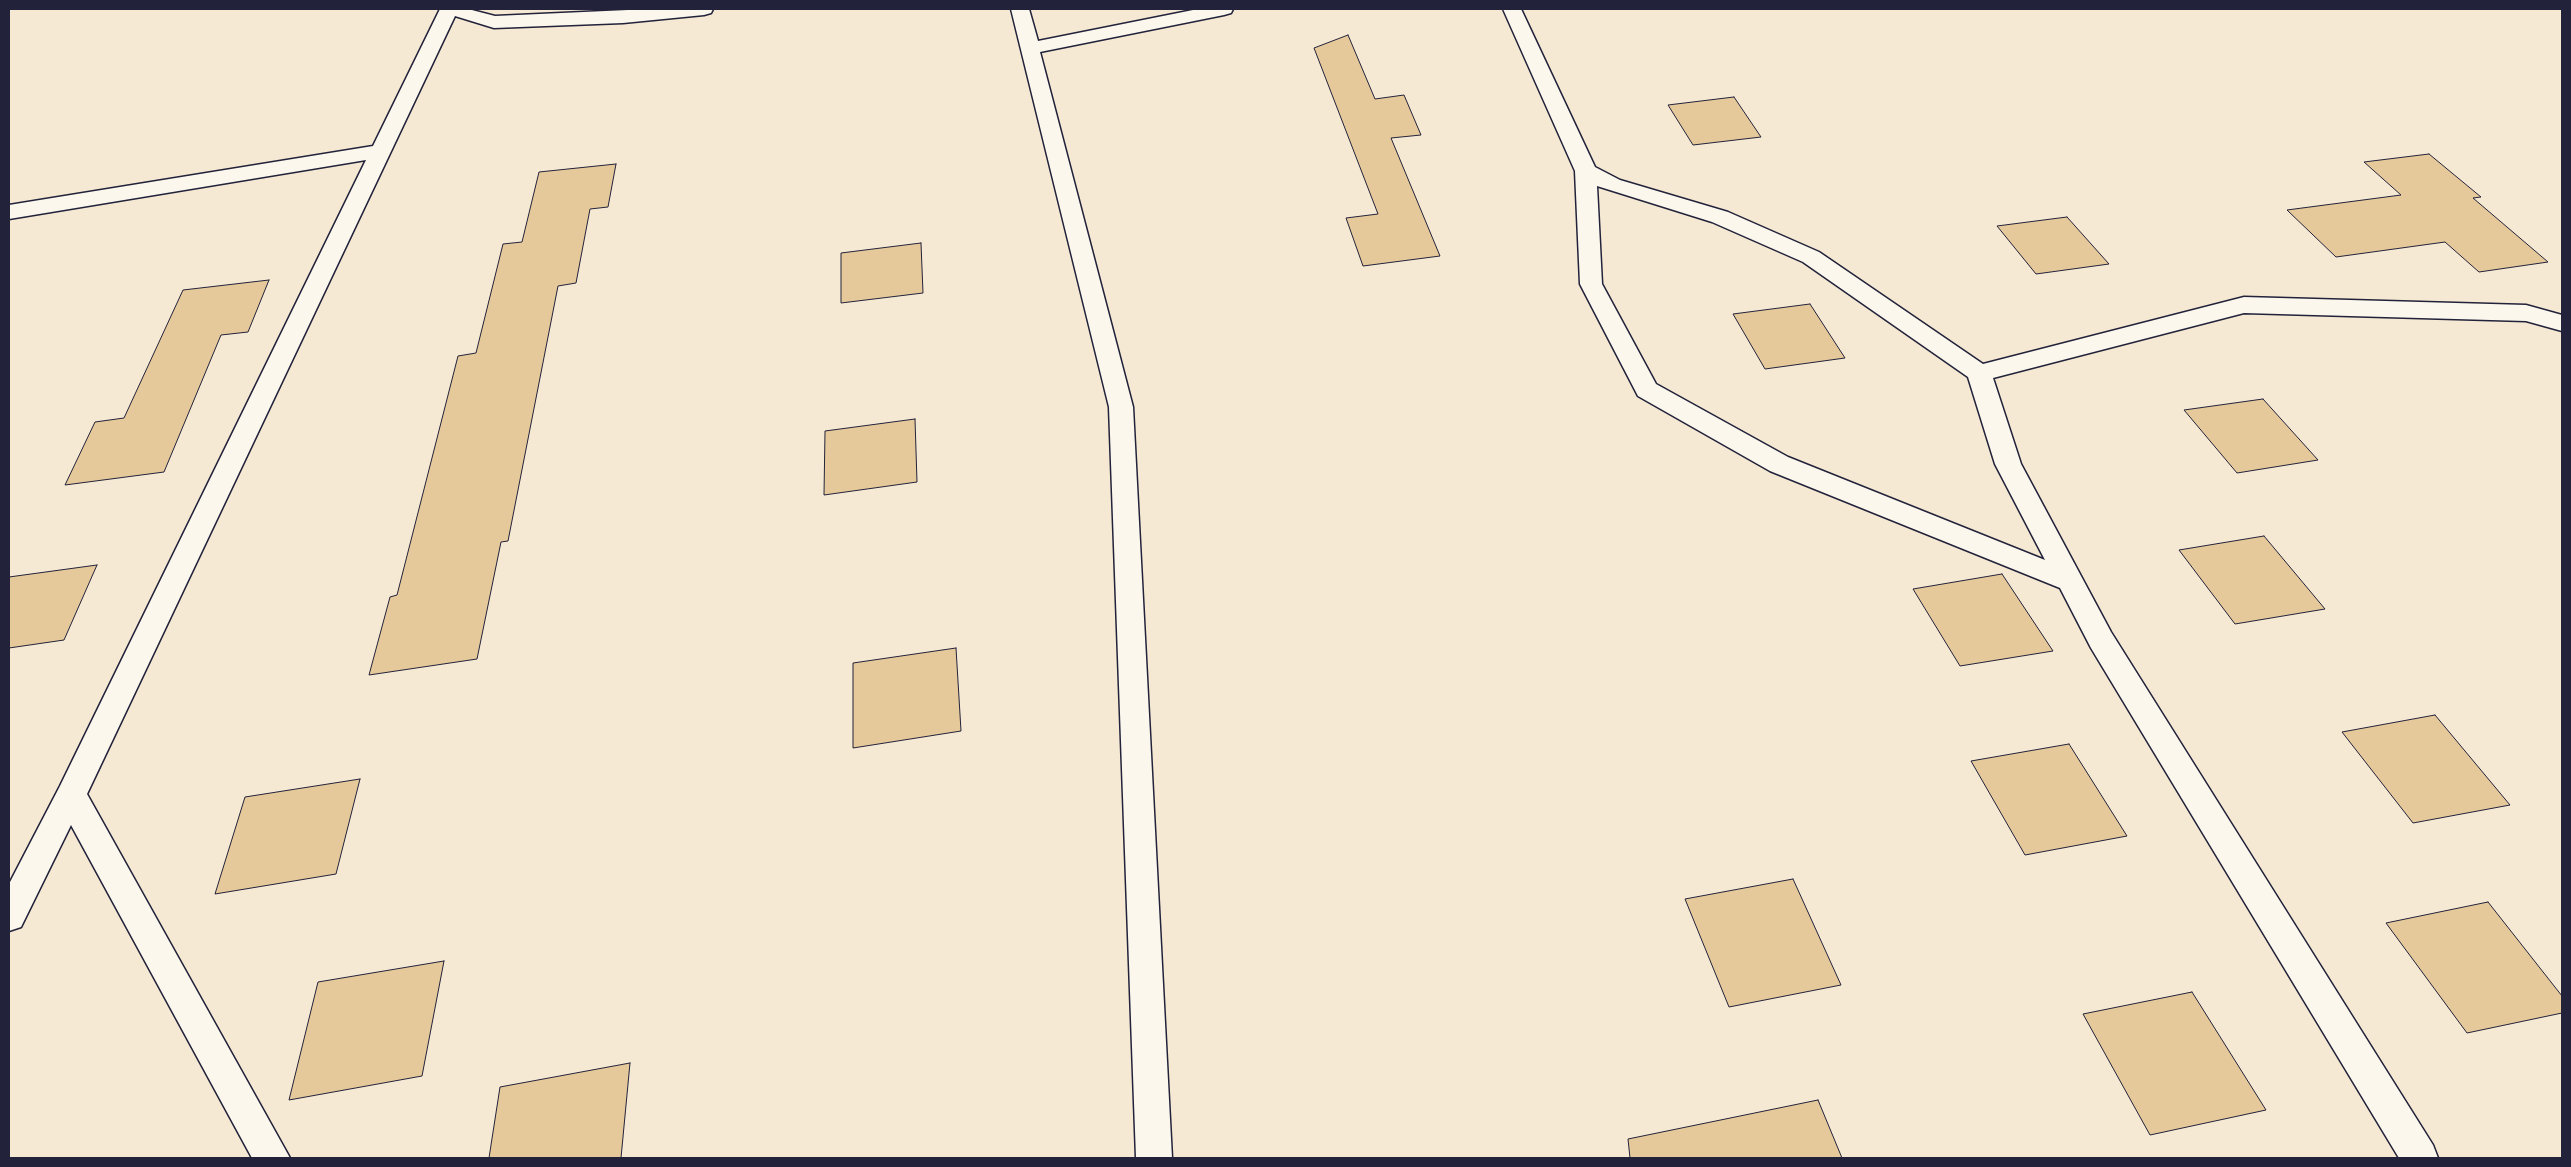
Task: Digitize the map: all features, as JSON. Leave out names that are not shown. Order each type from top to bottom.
[{"type":"lane","points":[[9,916],[71,795],[449,9],[494,22],[623,16],[704,9]]},
{"type":"lane","points":[[1020,9],[1121,407],[1154,1158]]},
{"type":"lane","points":[[1030,48],[1224,9]]},
{"type":"lane","points":[[1512,9],[1586,171],[1591,284],[1647,390],[1779,464],[2070,581]]},
{"type":"lane","points":[[9,212],[381,151]]},
{"type":"lane","points":[[1586,171],[1612,186],[1720,217],[1811,257],[1979,373],[2008,464],[2106,648],[2420,1158]]},
{"type":"lane","points":[[1979,373],[2244,305],[2526,312],[2562,323]]},
{"type":"lane","points":[[71,795],[272,1158]]},
{"type":"building","points":[[1348,35],[1375,99],[1404,95],[1421,135],[1391,138],[1440,256],[1363,266],[1346,218],[1378,214],[1314,48]]},
{"type":"building","points":[[1734,97],[1761,137],[1693,145],[1668,105]]},
{"type":"building","points":[[2429,154],[2481,197],[2473,198],[2548,262],[2479,272],[2445,242],[2336,257],[2287,210],[2401,195],[2364,162]]},
{"type":"building","points":[[616,164],[608,207],[590,209],[576,283],[558,286],[508,541],[501,542],[477,659],[369,675],[390,597],[397,595],[458,356],[476,353],[503,244],[522,242],[539,172]]},
{"type":"building","points":[[2067,217],[2109,264],[2036,274],[1997,226]]},
{"type":"building","points":[[921,243],[923,293],[841,303],[841,253]]},
{"type":"building","points":[[269,280],[248,332],[221,335],[164,472],[65,485],[95,422],[124,418],[183,290]]},
{"type":"building","points":[[1810,304],[1845,358],[1765,369],[1733,314]]},
{"type":"building","points":[[2263,399],[2318,460],[2237,473],[2184,410]]},
{"type":"building","points":[[915,419],[917,482],[824,495],[825,431]]},
{"type":"building","points":[[2264,536],[2325,609],[2235,624],[2179,550]]},
{"type":"building","points":[[97,565],[64,640],[9,648],[9,577]]},
{"type":"building","points":[[2002,574],[2053,651],[1960,666],[1913,589]]},
{"type":"building","points":[[956,648],[961,731],[853,748],[853,663]]},
{"type":"building","points":[[2435,715],[2510,805],[2413,823],[2342,732]]},
{"type":"building","points":[[2069,744],[2127,836],[2025,855],[1971,761]]},
{"type":"building","points":[[360,779],[336,874],[215,894],[245,797]]},
{"type":"building","points":[[1793,879],[1841,985],[1729,1007],[1685,899]]},
{"type":"building","points":[[2488,902],[2562,996],[2562,1013],[2467,1033],[2386,923]]},
{"type":"building","points":[[444,961],[422,1076],[289,1100],[318,982]]},
{"type":"building","points":[[2192,992],[2266,1110],[2150,1135],[2083,1014]]},
{"type":"building","points":[[630,1063],[621,1158],[489,1158],[500,1087]]},
{"type":"building","points":[[1818,1100],[1842,1158],[1630,1158],[1628,1139]]}]
